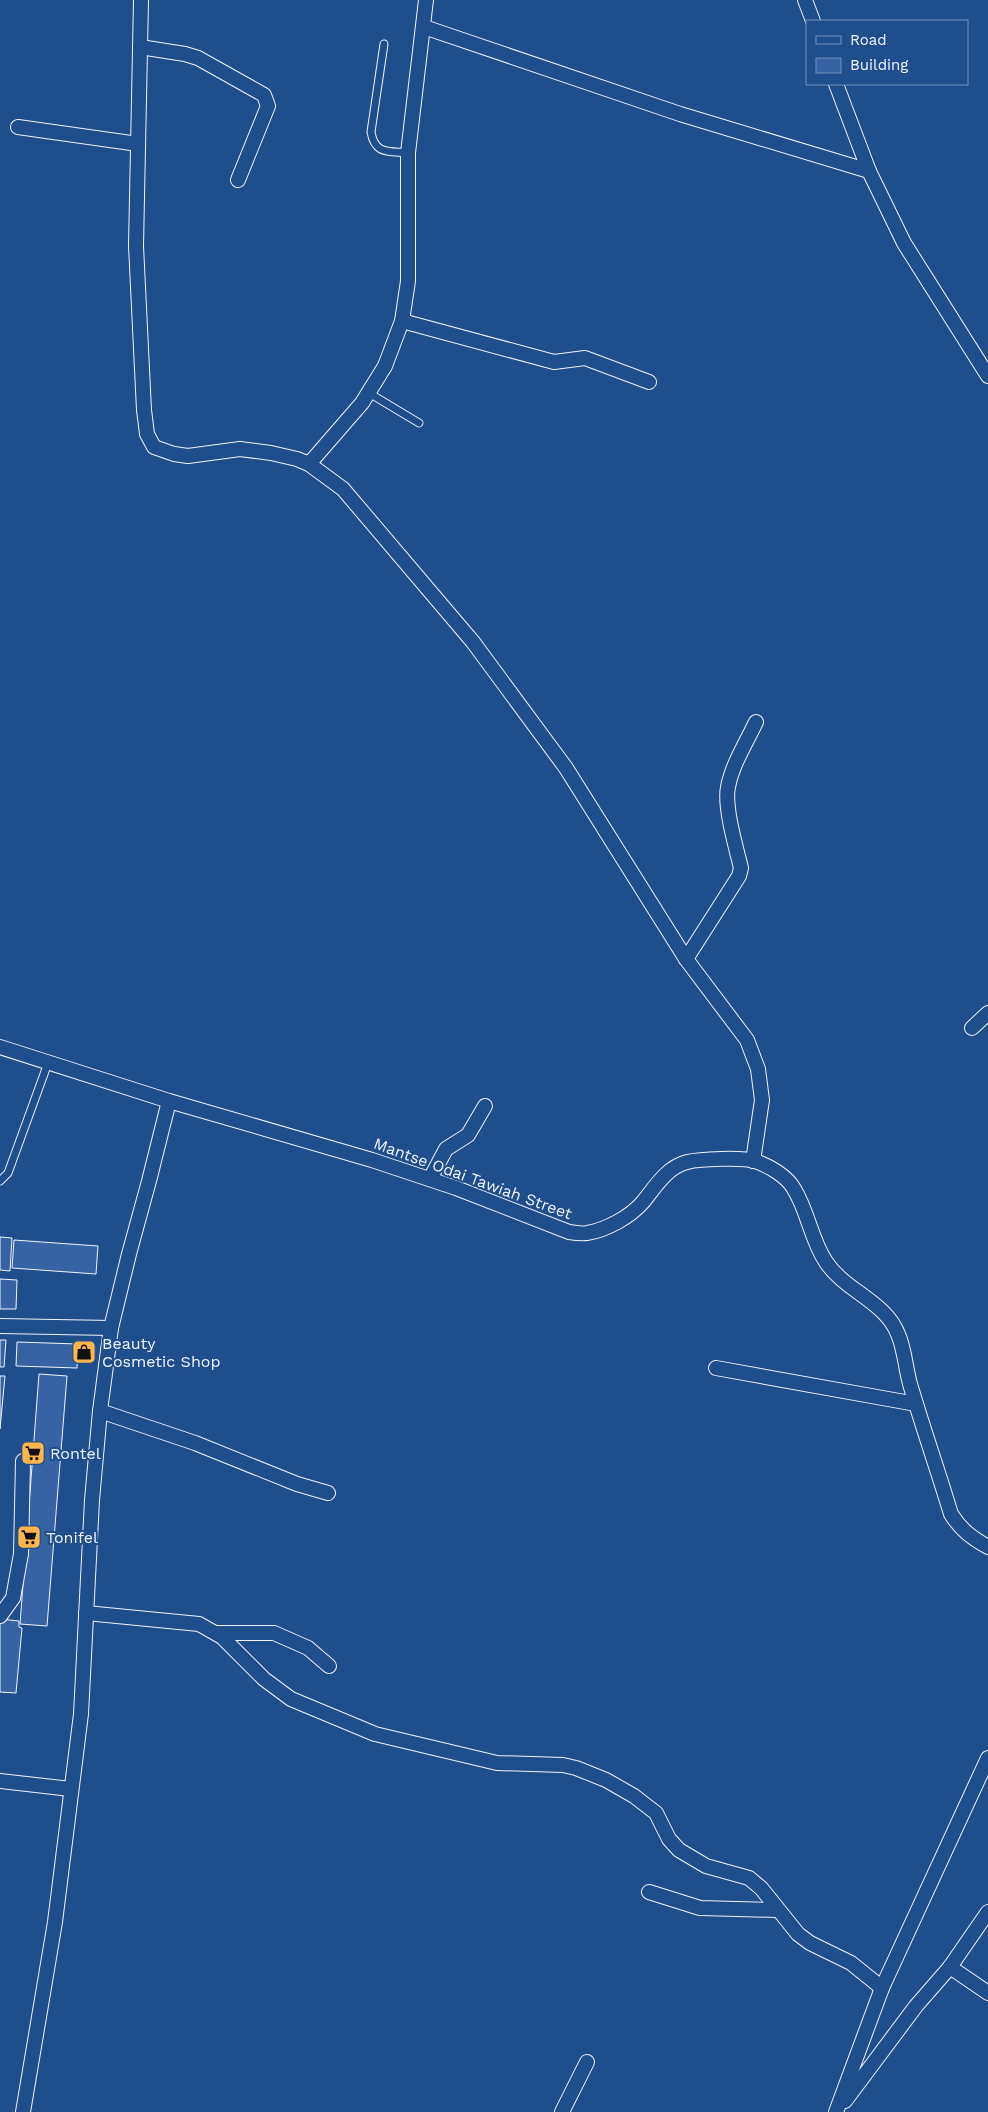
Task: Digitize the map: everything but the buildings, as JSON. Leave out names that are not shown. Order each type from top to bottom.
[{"type":"street","points":[[141,0],[136,246],[144,410],[148,434],[154,447],[174,454],[188,456],[240,449],[271,453],[309,464],[343,489],[478,650],[566,768],[686,959],[747,1040],[758,1069],[762,1100],[753,1160]]},
{"type":"street","points":[[309,464],[362,403],[385,366],[402,321],[408,281],[408,152],[426,0]]},
{"type":"street","points":[[805,0],[813,20]]},
{"type":"street","points":[[424,28],[680,114],[869,170]]},
{"type":"street","points":[[140,47],[185,54],[198,58],[264,95],[268,106],[238,180]]},
{"type":"street","points":[[836,85],[869,170],[904,243],[988,376]]},
{"type":"street","points":[[18,127],[138,144]]},
{"type":"street","points":[[402,321],[554,362],[585,358],[649,382]]},
{"type":"street","points":[[686,959],[739,876],[741,868],[729,811],[728,787],[733,770],[756,722]]},
{"type":"street","points":[[972,1028],[988,1013]]},
{"type":"street","name":"Mantse Odai Tawiah Street","points":[[0,1047],[169,1101],[372,1160],[430,1179],[569,1232],[586,1234],[603,1229],[622,1218],[641,1204],[670,1171],[685,1162],[753,1160],[789,1180],[822,1255],[830,1268],[841,1280],[885,1314],[894,1325],[900,1338],[916,1404],[951,1514],[960,1528],[972,1538],[988,1547]]},
{"type":"street","points":[[23,2112],[55,1922],[81,1714],[92,1500],[100,1411],[112,1328],[129,1254],[169,1101]]},
{"type":"street","points":[[430,1179],[446,1148],[468,1135],[485,1106]]},
{"type":"street","points":[[0,1326],[112,1328]]},
{"type":"street","points":[[716,1368],[916,1404]]},
{"type":"street","points":[[100,1411],[195,1443],[297,1484],[328,1493]]},
{"type":"street","points":[[0,1616],[13,1598],[21,1554],[23,1462]]},
{"type":"street","points":[[86,1613],[199,1624],[216,1633],[234,1647],[264,1679],[291,1699],[375,1734],[497,1763],[563,1765],[606,1780],[634,1796],[656,1813],[670,1839],[679,1850],[706,1866],[749,1878],[804,1939],[851,1963],[882,1988]]},
{"type":"street","points":[[216,1633],[274,1633],[308,1648],[329,1666]]},
{"type":"street","points":[[836,2112],[882,1988],[988,1758]]},
{"type":"street","points":[[0,1781],[72,1789]]},
{"type":"street","points":[[649,1892],[700,1908],[777,1910]]},
{"type":"street","points":[[836,2112],[916,2006],[950,1967],[986,1919]]},
{"type":"street","points":[[950,1967],[988,1993]]},
{"type":"street","points":[[562,2112],[587,2062]]},
{"type":"lane","points":[[384,44],[371,132],[373,143],[380,150],[408,152]]},
{"type":"lane","points":[[369,392],[419,423]]},
{"type":"lane","points":[[0,1181],[8,1173],[48,1063]]},
{"type":"place","name":"Beauty Cosmetic Shop","points":[[84,1352]]},
{"type":"place","name":"Rontel","points":[[33,1453]]},
{"type":"place","name":"Tonifel","points":[[29,1537]]}]
